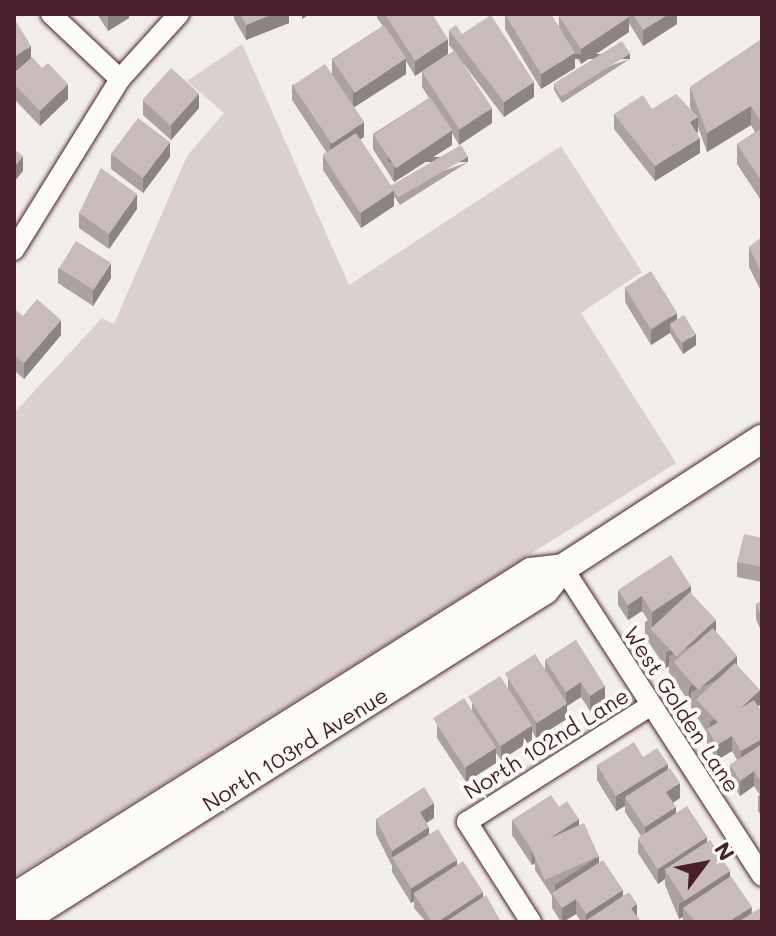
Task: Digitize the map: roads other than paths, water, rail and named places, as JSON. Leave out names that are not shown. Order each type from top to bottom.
[{"type":"main road","name":"North 103rd Avenue","points":[[20,922],[545,590],[563,568],[762,439]]},
{"type":"main road","name":"North 103rd Avenue","points":[[14,897],[531,572],[563,568]]},
{"type":"street","points":[[51,14],[120,79]]},
{"type":"street","points":[[15,247],[120,79],[179,14]]},
{"type":"street","name":"West Golden Lane","points":[[563,568],[762,876]]},
{"type":"street","name":"North 102nd Lane","points":[[531,922],[467,822],[650,706]]}]
